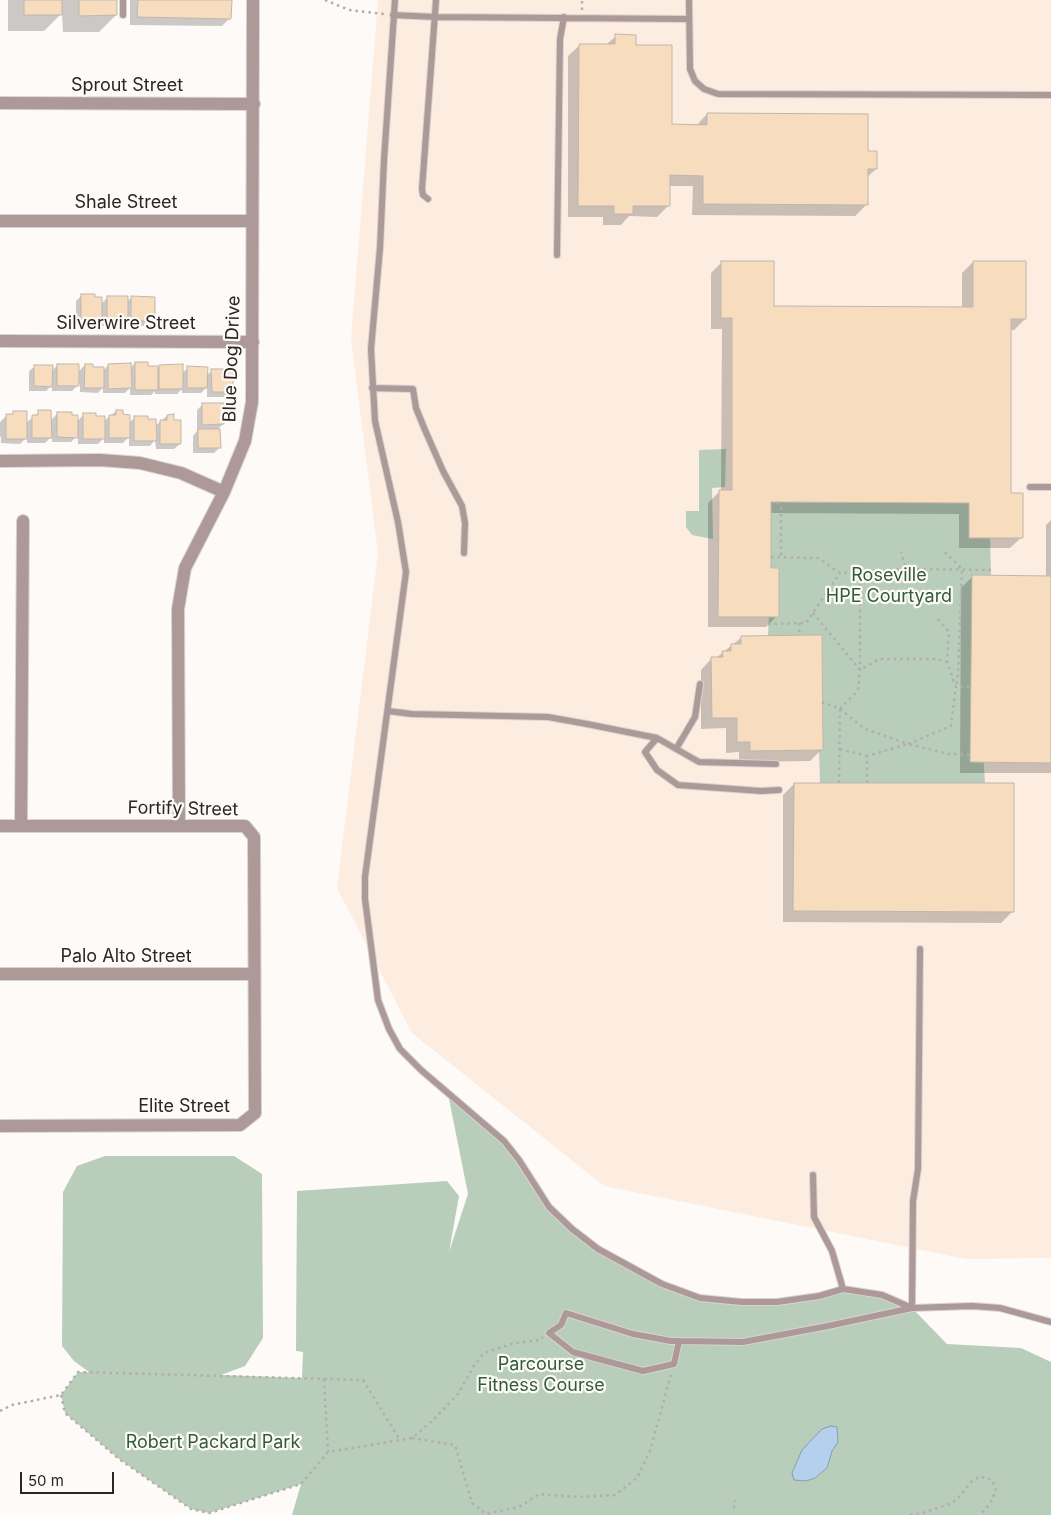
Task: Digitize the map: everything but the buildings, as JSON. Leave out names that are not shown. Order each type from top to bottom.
[{"type":"street","name":"Blue Dog Drive","points":[[179,826],[178,609],[185,568],[224,492],[245,441],[252,402],[253,0]]},
{"type":"street","name":"Sprout Street","points":[[0,103],[254,104]]},
{"type":"street","name":"Shale Street","points":[[0,221],[251,221]]},
{"type":"street","name":"Silverwire Street","points":[[0,342],[253,342]]},
{"type":"street","points":[[0,461],[100,460],[140,463],[181,473],[224,492]]},
{"type":"street","points":[[22,826],[23,521]]},
{"type":"street","name":"Fortify Street","points":[[0,826],[245,826],[254,837],[253,974]]},
{"type":"street","name":"Palo Alto Street","points":[[0,974],[253,974]]},
{"type":"street","name":"Elite Street","points":[[0,1126],[240,1125],[255,1113],[253,974]]},
{"type":"lane","points":[[123,0],[124,15]]},
{"type":"lane","points":[[395,0],[380,248],[371,349],[375,421],[398,522],[406,572],[365,877],[365,899],[378,1000],[389,1029],[400,1049],[420,1070],[504,1141],[519,1160],[548,1206],[572,1229],[598,1248],[633,1269],[662,1284],[700,1298],[742,1302],[777,1302],[819,1296],[843,1289],[882,1295],[912,1308]]},
{"type":"lane","points":[[428,199],[423,195],[422,189],[436,0]]},
{"type":"lane","points":[[689,0],[690,69],[695,80],[704,89],[718,94],[1051,95]]},
{"type":"lane","points":[[393,15],[689,19]]},
{"type":"lane","points":[[557,255],[560,39],[564,17]]},
{"type":"lane","points":[[372,388],[414,389],[416,408],[425,430],[462,506],[465,523],[464,553]]},
{"type":"lane","points":[[1030,487],[1051,487]]},
{"type":"lane","points":[[676,749],[695,716],[700,684]]},
{"type":"lane","points":[[388,711],[412,714],[548,716],[657,738],[699,762],[776,764]]},
{"type":"lane","points":[[657,738],[645,752],[657,770],[678,785],[761,791],[779,790]]},
{"type":"lane","points":[[912,1308],[913,1201],[918,1169],[920,950]]},
{"type":"lane","points":[[813,1175],[814,1217],[832,1251],[843,1289]]},
{"type":"lane","points":[[679,1341],[674,1364],[642,1371],[573,1352],[549,1333],[561,1325],[566,1313],[633,1334],[671,1341],[679,1341],[743,1342],[912,1308],[972,1306],[1000,1308],[1051,1322]]},
{"type":"path","points":[[325,0],[349,10],[393,15]]},
{"type":"path","points":[[777,502],[782,508],[781,557]]},
{"type":"path","points":[[901,552],[906,569],[915,581]]},
{"type":"path","points":[[840,749],[867,756],[908,744],[951,726],[958,675],[962,569],[945,552]]},
{"type":"path","points":[[771,557],[818,558],[840,573],[906,569],[991,570]]},
{"type":"path","points":[[839,783],[840,710],[858,690],[860,670],[860,572]]},
{"type":"path","points":[[768,624],[806,623],[840,573]]},
{"type":"path","points":[[813,613],[860,670]]},
{"type":"path","points":[[938,619],[949,632],[948,662],[956,686]]},
{"type":"path","points":[[799,623],[799,635]]},
{"type":"path","points":[[860,670],[879,659],[938,659],[948,662]]},
{"type":"path","points":[[956,686],[971,687]]},
{"type":"path","points":[[822,702],[840,710],[864,729],[908,744],[949,754],[970,755]]},
{"type":"path","points":[[867,756],[867,783]]},
{"type":"path","points":[[412,1438],[432,1421],[458,1394],[473,1367],[484,1353],[514,1343],[540,1340],[549,1333]]},
{"type":"path","points":[[61,1395],[65,1413],[119,1459],[191,1509],[209,1513],[301,1484],[328,1452],[412,1438],[455,1445],[472,1503],[486,1514],[519,1507],[539,1494],[578,1497],[615,1495],[637,1478],[650,1451],[674,1364]]},
{"type":"path","points":[[0,1411],[12,1405],[61,1395],[78,1372],[363,1380],[400,1440]]},
{"type":"path","points":[[324,1379],[328,1452]]},
{"type":"path","points":[[910,1515],[924,1514],[952,1503],[971,1482],[982,1477],[992,1480],[996,1490],[990,1504],[980,1515]]},
{"type":"path","points":[[734,1508],[735,1500]]},
{"type":"shaded area","points":[[378,0],[1051,0],[1051,1258],[966,1259],[604,1186],[412,1033],[337,888],[378,553],[351,339]]},
{"type":"green space","points":[[726,449],[725,487],[712,488],[713,539],[692,535],[686,527],[686,511],[699,511],[699,450]]},
{"type":"green space","name":"Roseville HPE Courtyard","points":[[771,502],[969,503],[990,538],[991,575],[972,575],[985,783],[820,783],[819,750],[823,750],[822,635],[768,636]]},
{"type":"green space","points":[[448,1094],[504,1141],[549,1207],[572,1229],[633,1269],[700,1298],[777,1302],[843,1289],[882,1295],[912,1308],[947,1344],[1021,1348],[1051,1362],[1051,1515],[292,1515],[301,1484],[209,1513],[191,1509],[119,1459],[65,1413],[61,1395],[78,1372],[89,1372],[74,1361],[62,1346],[63,1192],[77,1166],[105,1156],[234,1156],[262,1174],[263,1338],[245,1366],[221,1375],[302,1378],[303,1352],[296,1351],[297,1191],[447,1181],[459,1196],[449,1252],[468,1194]]},
{"type":"water","points":[[831,1426],[837,1427],[838,1442],[832,1451],[827,1468],[815,1478],[806,1481],[794,1480],[792,1473],[802,1450],[822,1429]]},
{"type":"park label","name":"Parcourse Fitness Course","points":[[541,1375]]},
{"type":"park label","name":"Robert Packard Park","points":[[213,1443]]}]
